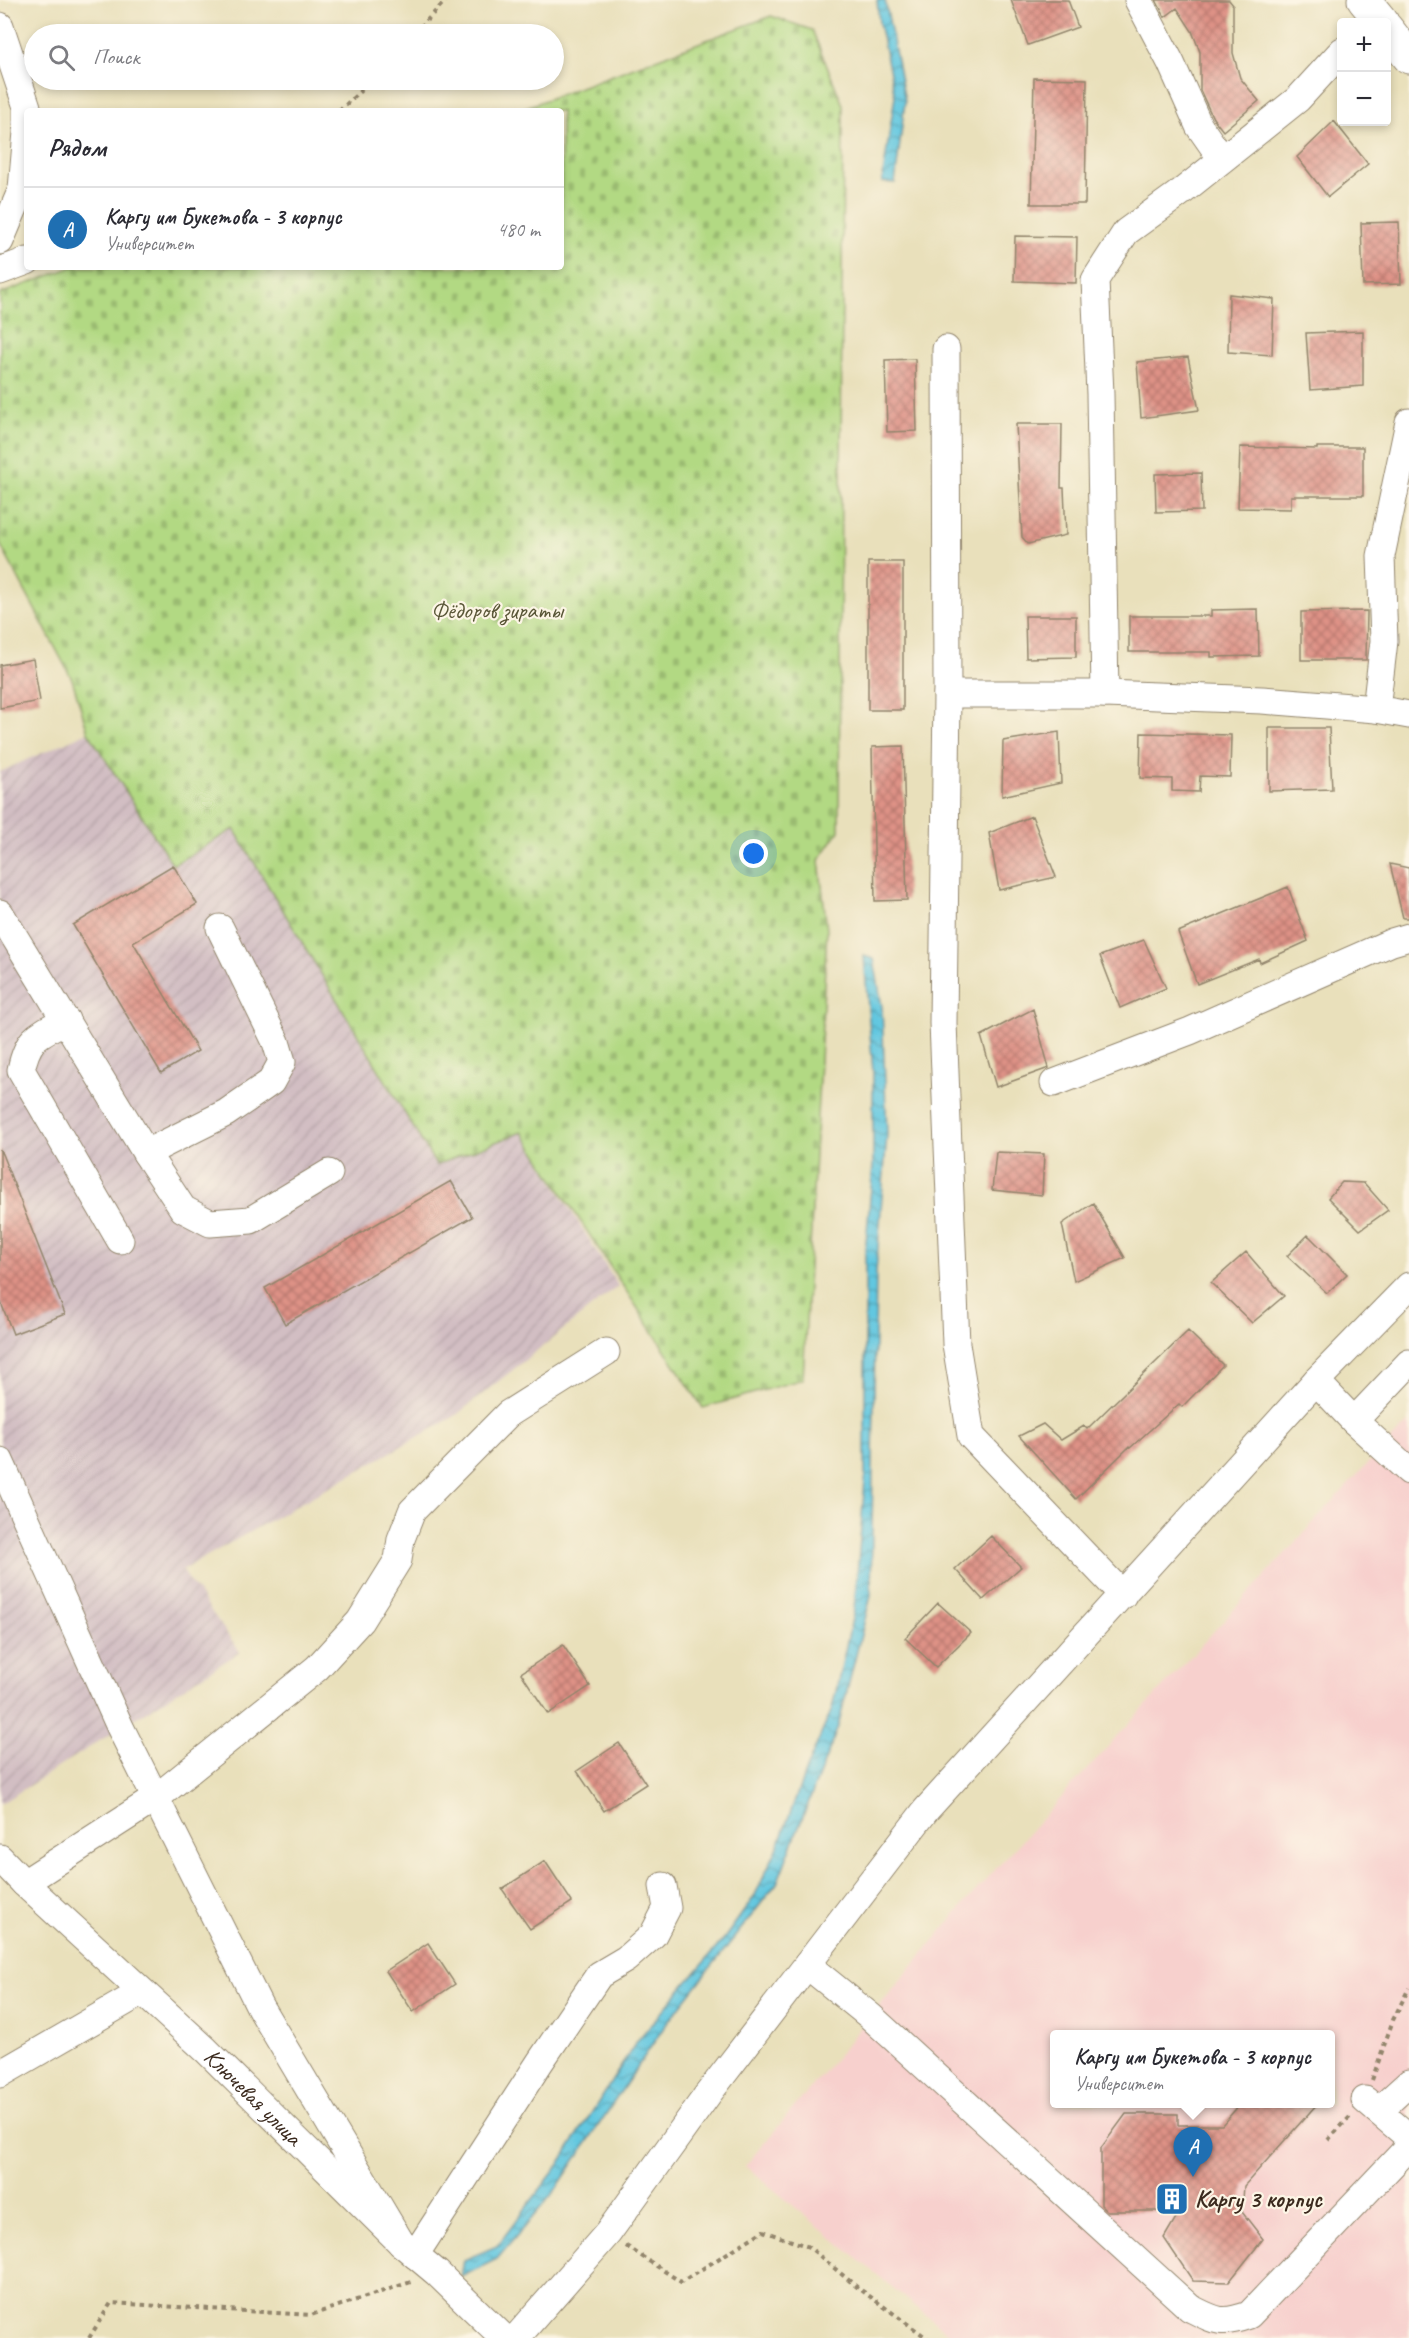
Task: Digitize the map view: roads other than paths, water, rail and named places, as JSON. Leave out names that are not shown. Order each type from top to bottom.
[{"type":"main road","points":[[1364,0],[1378,18]]},
{"type":"main road","points":[[1391,34],[1409,57]]},
{"type":"street","points":[[1138,0],[1171,63],[1199,126],[1222,159]]},
{"type":"street","points":[[0,26],[26,108]]},
{"type":"street","points":[[1105,694],[1100,394],[1095,280],[1126,232],[1298,99],[1337,55]]},
{"type":"street","points":[[0,241],[22,189],[24,169]]},
{"type":"street","points":[[0,271],[24,262]]},
{"type":"street","points":[[946,349],[947,694],[943,1023],[956,1344],[971,1436],[1123,1595]]},
{"type":"street","points":[[1376,710],[1384,641],[1381,556],[1409,422]]},
{"type":"street","points":[[947,694],[1105,694],[1262,700],[1409,715]]},
{"type":"street","points":[[0,913],[146,1153],[183,1209],[210,1223],[251,1220],[328,1173]]},
{"type":"street","points":[[146,1153],[226,1113],[271,1082],[282,1062],[276,1042],[220,928]]},
{"type":"street","points":[[1054,1083],[1190,1031],[1392,942],[1409,937]]},
{"type":"street","points":[[66,1020],[38,1034],[26,1050],[21,1071],[120,1240]]},
{"type":"street","points":[[516,2338],[608,2234],[708,2094],[926,1810],[1316,1381],[1409,1286]]},
{"type":"street","points":[[24,1884],[156,1798],[317,1668],[360,1621],[398,1560],[401,1539],[412,1511],[508,1414],[606,1352]]},
{"type":"street","points":[[1354,1421],[1409,1363]]},
{"type":"street","points":[[1316,1381],[1354,1421],[1409,1471]]},
{"type":"street","points":[[2,1471],[120,1727],[260,2007],[408,2249],[540,2062],[590,1968],[626,1959],[652,1935],[667,1908],[663,1886]]},
{"type":"street","name":"Ключевая улица","points":[[0,1858],[24,1884],[206,2050],[408,2249],[437,2273],[504,2338]]},
{"type":"street","points":[[807,1965],[870,2016],[1190,2308],[1213,2319],[1230,2322],[1249,2315],[1404,2152],[1408,2141],[1405,2134],[1371,2106],[1409,2084]]},
{"type":"street","points":[[0,2074],[142,1992]]},
{"type":"water","points":[[877,0],[885,0],[905,101],[895,183],[882,182],[895,96],[879,23]]},
{"type":"water","points":[[864,956],[874,959],[882,1007],[887,1134],[876,1272],[871,1595],[838,1727],[777,1883],[664,2027],[554,2192],[497,2259],[461,2277],[464,2260],[497,2246],[558,2166],[637,2041],[723,1940],[754,1897],[777,1849],[807,1767],[832,1709],[854,1610],[865,1480],[865,1253],[873,1166],[873,1072]]},
{"type":"place","name":"Каргу им Букетова - 3 корпус","points":[[1193,2177]]},
{"type":"place","name":"Каргу 3 корпус","points":[[1172,2199]]},
{"type":"park label","name":"Фёдоров зираты","points":[[497,610]]}]
